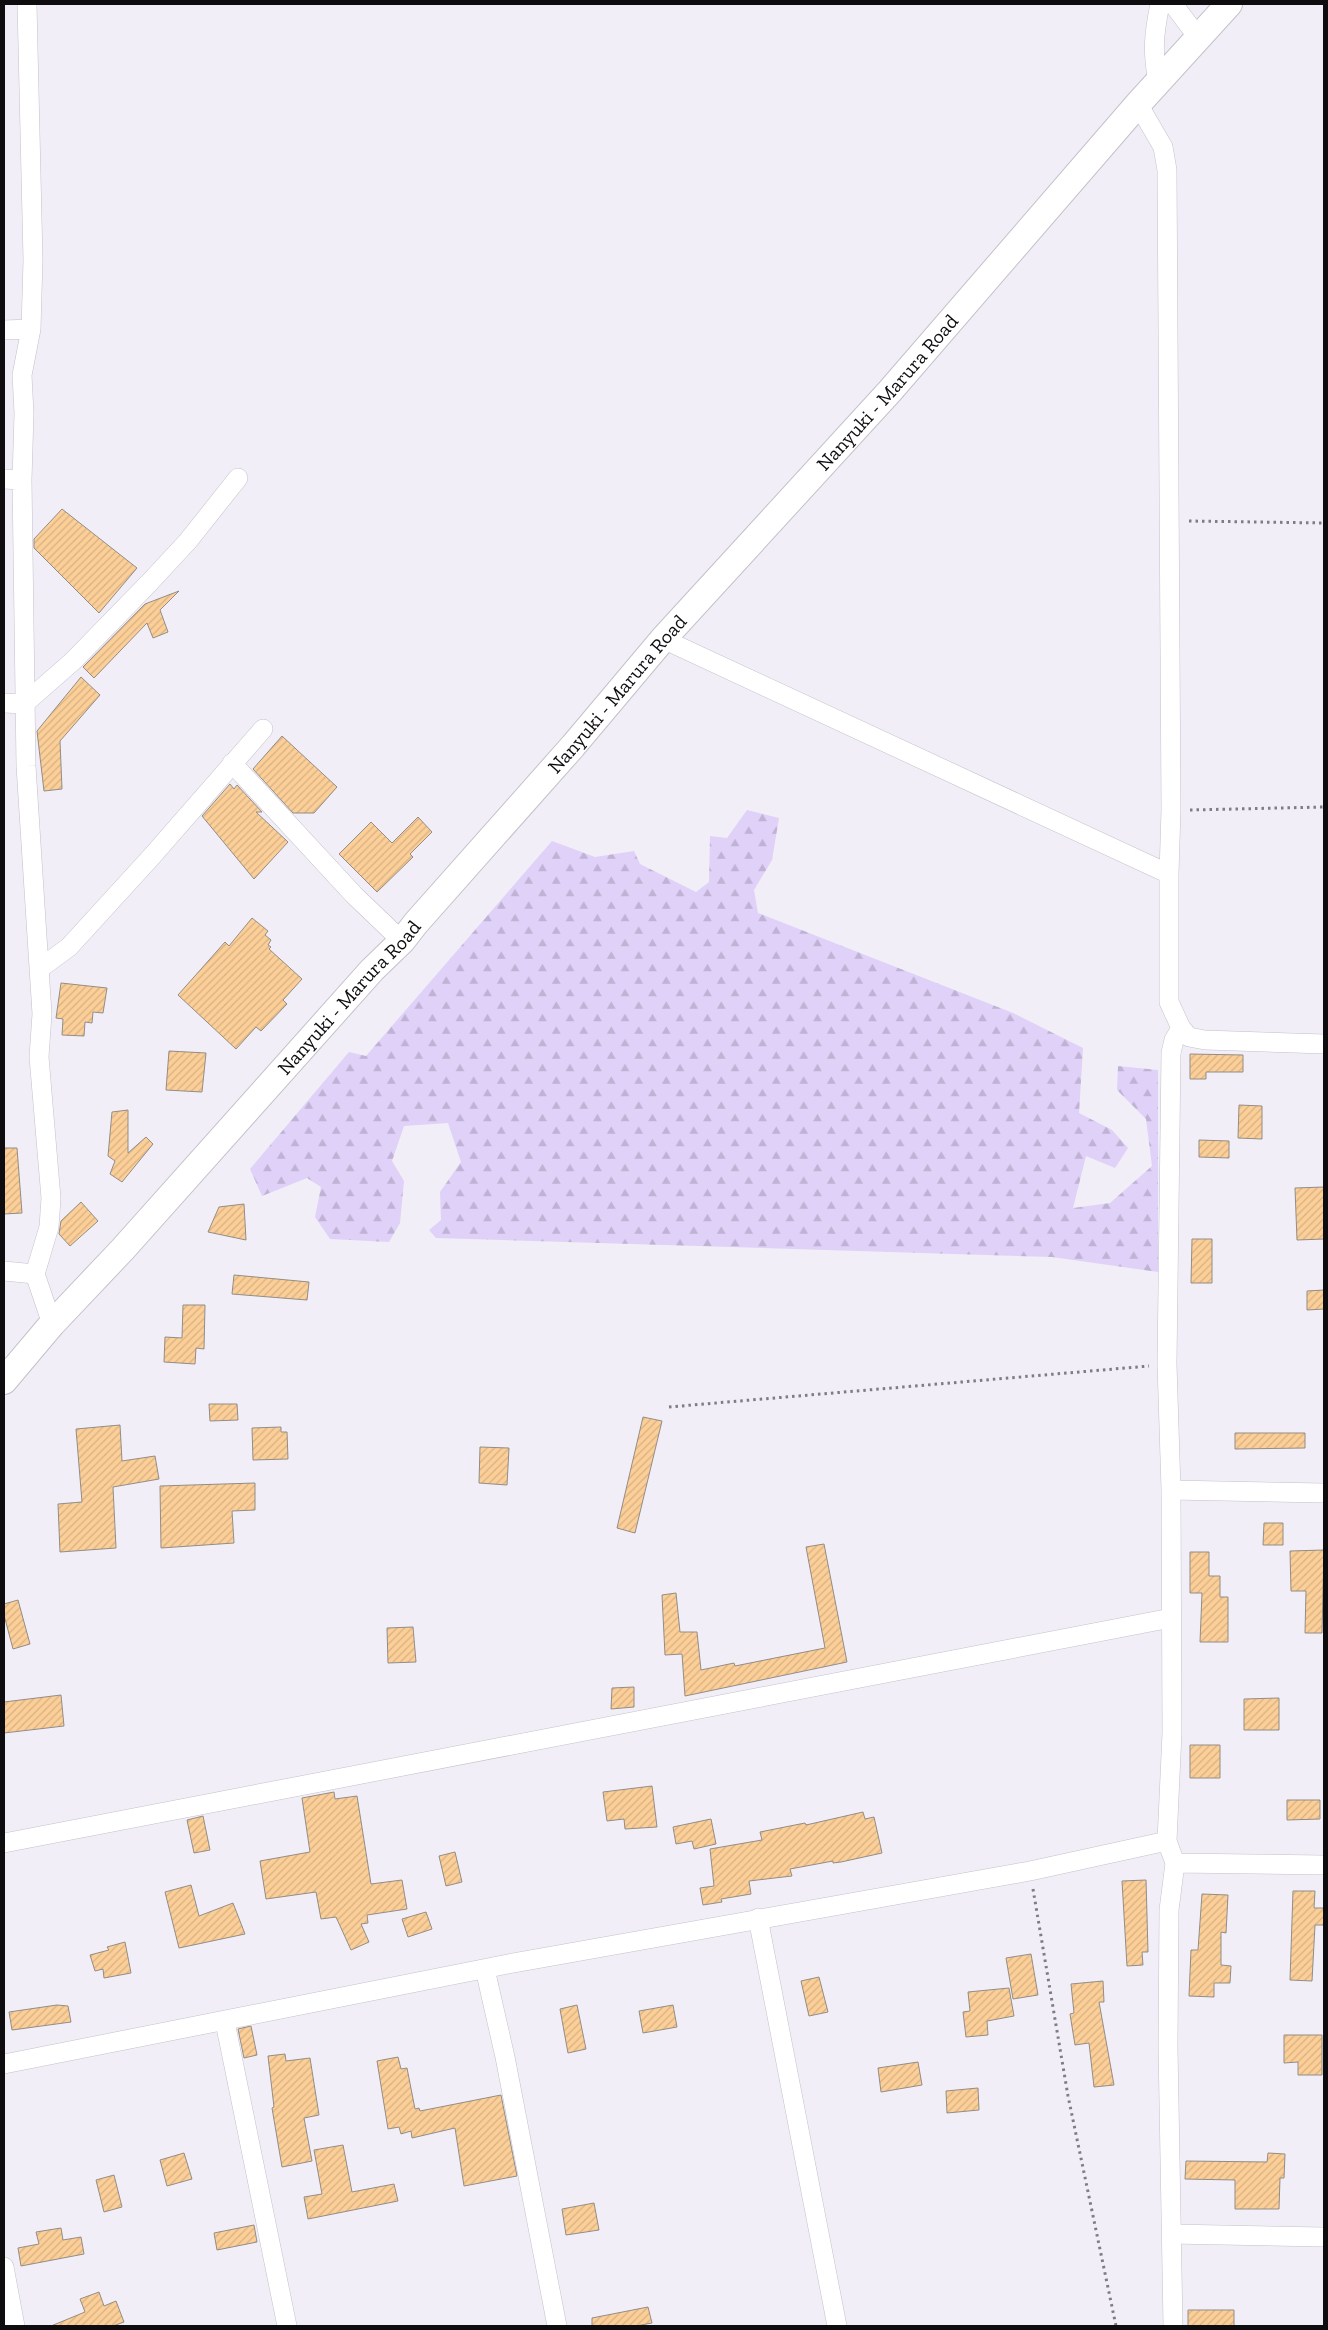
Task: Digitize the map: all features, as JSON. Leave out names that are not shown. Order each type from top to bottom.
[{"type":"street","points":[[27,4],[33,212],[31,329],[22,375],[24,412],[13,480],[27,810],[35,886],[42,1014],[40,1057],[51,1198],[49,1227],[35,1274],[52,1324]]},
{"type":"street","points":[[1158,81],[1154,62],[1153,39],[1160,4]]},
{"type":"street","points":[[1173,4],[1197,36]]},
{"type":"street","name":"Nanyuki - Marura Road","points":[[4,1381],[52,1324],[123,1249],[372,970],[402,942],[421,916],[573,746],[663,639],[890,391],[1197,36],[1229,4]]},
{"type":"street","points":[[1138,104],[1163,147],[1167,170],[1172,810],[1168,874],[1169,1002],[1181,1028],[1189,1036],[1204,1040],[1324,1044]]},
{"type":"street","points":[[4,330],[31,329]]},
{"type":"street","points":[[4,703],[24,704],[73,661],[188,541],[238,478]]},
{"type":"street","points":[[663,639],[1168,874]]},
{"type":"street","points":[[39,969],[69,947],[153,855],[263,729]]},
{"type":"street","points":[[232,763],[354,895],[402,942]]},
{"type":"street","points":[[1173,2326],[1168,2047],[1170,1910],[1175,1864],[1167,1841],[1172,1733],[1171,1490],[1167,1364],[1171,1053],[1174,1040],[1181,1028]]},
{"type":"street","points":[[4,1271],[35,1274]]},
{"type":"street","points":[[1171,1490],[1324,1493]]},
{"type":"street","points":[[4,1843],[1171,1618]]},
{"type":"street","points":[[4,2064],[225,2022],[485,1969],[758,1918],[1030,1871],[1167,1841]]},
{"type":"street","points":[[1175,1864],[1324,1865]]},
{"type":"street","points":[[758,1918],[837,2326]]},
{"type":"street","points":[[485,1969],[505,2057],[557,2326]]},
{"type":"street","points":[[225,2022],[287,2326]]},
{"type":"street","points":[[1171,2234],[1324,2237]]},
{"type":"street","points":[[4,2267],[15,2326]]},
{"type":"path","points":[[1171,521],[1324,523]]},
{"type":"path","points":[[1172,810],[1324,807]]},
{"type":"path","points":[[670,1407],[1167,1364]]},
{"type":"path","points":[[1030,1871],[1068,2096],[1116,2326]]},
{"type":"green space","points":[[747,810],[779,818],[772,860],[754,890],[758,913],[1013,1013],[1083,1048],[1079,1113],[1112,1130],[1128,1148],[1115,1168],[1086,1156],[1073,1208],[1110,1203],[1152,1166],[1146,1119],[1117,1090],[1118,1066],[1158,1070],[1158,1272],[1052,1257],[436,1238],[429,1230],[441,1220],[440,1192],[461,1162],[448,1123],[404,1126],[392,1161],[404,1181],[400,1223],[389,1242],[330,1239],[315,1217],[321,1187],[307,1178],[262,1196],[250,1169],[349,1052],[366,1056],[552,841],[595,857],[634,851],[640,864],[696,892],[709,882],[710,836],[727,838]]},
{"type":"building","points":[[62,509],[137,568],[99,613],[34,548],[34,539]]},
{"type":"building","points":[[179,591],[160,610],[168,632],[153,638],[147,623],[94,678],[83,667],[145,604]]},
{"type":"building","points":[[81,677],[100,695],[60,741],[62,789],[44,791],[37,731]]},
{"type":"building","points":[[282,736],[337,787],[314,813],[293,813],[253,769]]},
{"type":"building","points":[[230,784],[234,789],[237,785],[262,812],[256,812],[288,842],[254,879],[202,816]]},
{"type":"building","points":[[418,817],[432,832],[410,854],[413,857],[377,892],[339,854],[371,822],[392,843]]},
{"type":"building","points":[[252,918],[268,931],[265,935],[271,940],[268,945],[271,947],[269,949],[302,979],[283,1000],[287,1004],[261,1031],[256,1027],[236,1049],[178,995],[225,942],[229,946]]},
{"type":"building","points":[[61,983],[107,988],[103,1013],[93,1012],[92,1023],[85,1022],[84,1036],[62,1035],[63,1019],[56,1018]]},
{"type":"building","points":[[169,1051],[206,1053],[202,1092],[166,1090]]},
{"type":"building","points":[[1190,1054],[1243,1055],[1243,1072],[1206,1072],[1206,1079],[1190,1079]]},
{"type":"building","points":[[1239,1105],[1262,1106],[1262,1139],[1238,1138]]},
{"type":"building","points":[[128,1110],[128,1153],[146,1137],[153,1144],[122,1182],[110,1174],[115,1161],[108,1156],[112,1112]]},
{"type":"building","points":[[1199,1140],[1229,1141],[1229,1158],[1199,1157]]},
{"type":"building","points":[[4,1148],[17,1148],[22,1213],[4,1214]]},
{"type":"building","points":[[1324,1187],[1324,1239],[1297,1240],[1295,1188]]},
{"type":"building","points":[[81,1202],[98,1221],[70,1246],[59,1234],[61,1221]]},
{"type":"building","points":[[244,1204],[246,1240],[208,1232],[219,1207]]},
{"type":"building","points":[[1192,1239],[1212,1239],[1212,1283],[1191,1283]]},
{"type":"building","points":[[234,1275],[309,1282],[307,1300],[232,1294]]},
{"type":"building","points":[[1324,1290],[1324,1309],[1307,1310],[1307,1291]]},
{"type":"building","points":[[183,1305],[205,1305],[204,1349],[196,1348],[195,1364],[164,1362],[165,1337],[182,1338]]},
{"type":"building","points":[[209,1404],[237,1404],[238,1420],[210,1421]]},
{"type":"building","points":[[643,1417],[662,1421],[635,1533],[617,1528]]},
{"type":"building","points":[[120,1425],[122,1461],[155,1456],[159,1479],[113,1487],[116,1548],[60,1552],[58,1504],[82,1502],[76,1429]]},
{"type":"building","points":[[281,1427],[281,1432],[287,1432],[288,1459],[253,1460],[252,1428]]},
{"type":"building","points":[[1235,1433],[1305,1433],[1305,1448],[1235,1449]]},
{"type":"building","points":[[480,1447],[509,1448],[507,1485],[479,1483]]},
{"type":"building","points":[[255,1483],[255,1510],[232,1511],[234,1543],[161,1548],[160,1486]]},
{"type":"building","points":[[1264,1523],[1283,1523],[1283,1545],[1263,1545]]},
{"type":"building","points":[[824,1544],[847,1662],[685,1696],[682,1654],[665,1655],[662,1595],[676,1593],[680,1632],[697,1632],[701,1670],[734,1663],[735,1666],[825,1648],[806,1547]]},
{"type":"building","points":[[1324,1550],[1322,1633],[1305,1633],[1306,1591],[1291,1591],[1290,1551]]},
{"type":"building","points":[[1190,1552],[1209,1552],[1209,1576],[1220,1576],[1220,1597],[1228,1597],[1228,1642],[1200,1642],[1202,1593],[1190,1593]]},
{"type":"building","points":[[18,1600],[30,1644],[13,1649],[4,1615],[4,1604]]},
{"type":"building","points":[[413,1627],[416,1662],[388,1663],[387,1628]]},
{"type":"building","points":[[634,1687],[634,1707],[611,1709],[612,1688]]},
{"type":"building","points":[[61,1695],[64,1726],[4,1733],[4,1702]]},
{"type":"building","points":[[1279,1698],[1279,1730],[1244,1730],[1244,1699]]},
{"type":"building","points":[[1190,1745],[1220,1745],[1220,1778],[1190,1778]]},
{"type":"building","points":[[652,1786],[657,1827],[625,1829],[624,1819],[607,1821],[603,1792]]},
{"type":"building","points":[[334,1792],[335,1799],[357,1796],[371,1884],[402,1880],[407,1909],[367,1915],[368,1923],[361,1924],[369,1942],[351,1950],[336,1917],[321,1919],[316,1892],[266,1899],[260,1861],[310,1852],[302,1798]]},
{"type":"building","points":[[1287,1800],[1320,1800],[1320,1819],[1287,1820]]},
{"type":"building","points":[[863,1812],[865,1819],[874,1817],[882,1853],[841,1862],[833,1863],[833,1861],[790,1869],[792,1876],[749,1881],[751,1894],[721,1899],[722,1902],[703,1905],[700,1888],[714,1886],[710,1849],[762,1840],[760,1832],[805,1823],[806,1825]]},
{"type":"building","points":[[203,1816],[210,1850],[194,1853],[187,1820]]},
{"type":"building","points":[[711,1819],[716,1844],[694,1849],[692,1841],[676,1844],[673,1827]]},
{"type":"building","points":[[455,1852],[462,1882],[446,1886],[439,1856]]},
{"type":"building","points":[[1146,1880],[1148,1952],[1142,1952],[1143,1965],[1127,1966],[1122,1881]]},
{"type":"building","points":[[191,1885],[199,1916],[233,1903],[245,1934],[179,1948],[165,1892]]},
{"type":"building","points":[[1293,1891],[1315,1891],[1314,1908],[1324,1908],[1324,1925],[1315,1925],[1312,1981],[1290,1980]]},
{"type":"building","points":[[1202,1894],[1228,1895],[1226,1933],[1221,1932],[1221,1965],[1231,1966],[1230,1983],[1214,1983],[1214,1997],[1189,1996],[1191,1950],[1198,1950]]},
{"type":"building","points":[[426,1912],[432,1929],[408,1937],[402,1919]]},
{"type":"building","points":[[125,1942],[131,1973],[104,1978],[103,1969],[95,1971],[90,1955],[109,1950],[107,1947]]},
{"type":"building","points":[[1031,1954],[1038,1995],[1013,1999],[1006,1958]]},
{"type":"building","points":[[819,1977],[828,2012],[809,2016],[801,1981]]},
{"type":"building","points":[[1103,1981],[1104,2002],[1099,2002],[1114,2085],[1094,2087],[1089,2043],[1075,2045],[1070,2014],[1074,2013],[1071,1984]]},
{"type":"building","points":[[1009,1988],[1014,2016],[987,2021],[988,2035],[966,2037],[963,2012],[970,2011],[968,1992]]},
{"type":"building","points":[[57,2005],[68,2006],[71,2022],[12,2030],[9,2012]]},
{"type":"building","points":[[577,2005],[586,2049],[568,2053],[560,2009]]},
{"type":"building","points":[[673,2005],[677,2027],[643,2033],[639,2011]]},
{"type":"building","points":[[251,2026],[257,2055],[244,2058],[238,2029]]},
{"type":"building","points":[[1284,2035],[1322,2035],[1322,2075],[1298,2075],[1298,2062],[1284,2063]]},
{"type":"building","points":[[285,2054],[286,2061],[310,2058],[319,2115],[304,2118],[312,2161],[282,2167],[272,2108],[274,2107],[268,2056]]},
{"type":"building","points":[[398,2057],[401,2069],[407,2068],[415,2109],[419,2108],[420,2111],[501,2095],[517,2176],[464,2186],[455,2128],[412,2138],[411,2131],[401,2134],[399,2127],[388,2129],[377,2061]]},
{"type":"building","points":[[918,2062],[922,2085],[881,2092],[878,2068]]},
{"type":"building","points":[[978,2088],[979,2110],[947,2113],[946,2091]]},
{"type":"building","points":[[343,2145],[352,2192],[394,2184],[398,2201],[308,2219],[304,2197],[322,2194],[314,2150]]},
{"type":"building","points":[[184,2153],[192,2179],[167,2186],[160,2160]]},
{"type":"building","points":[[1268,2153],[1285,2154],[1284,2178],[1280,2178],[1279,2209],[1235,2209],[1235,2180],[1185,2179],[1186,2161],[1267,2162]]},
{"type":"building","points":[[114,2175],[122,2207],[104,2212],[96,2180]]},
{"type":"building","points":[[594,2203],[599,2230],[566,2235],[562,2209]]},
{"type":"building","points":[[254,2225],[257,2242],[217,2250],[214,2233]]},
{"type":"building","points":[[61,2228],[63,2240],[81,2237],[84,2254],[21,2266],[18,2248],[39,2244],[36,2232]]},
{"type":"building","points":[[99,2292],[104,2306],[116,2301],[124,2322],[113,2326],[51,2326],[85,2312],[80,2299]]},
{"type":"building","points":[[648,2307],[652,2323],[636,2326],[592,2326],[592,2318]]},
{"type":"building","points":[[1188,2310],[1234,2310],[1234,2326],[1188,2326]]}]
